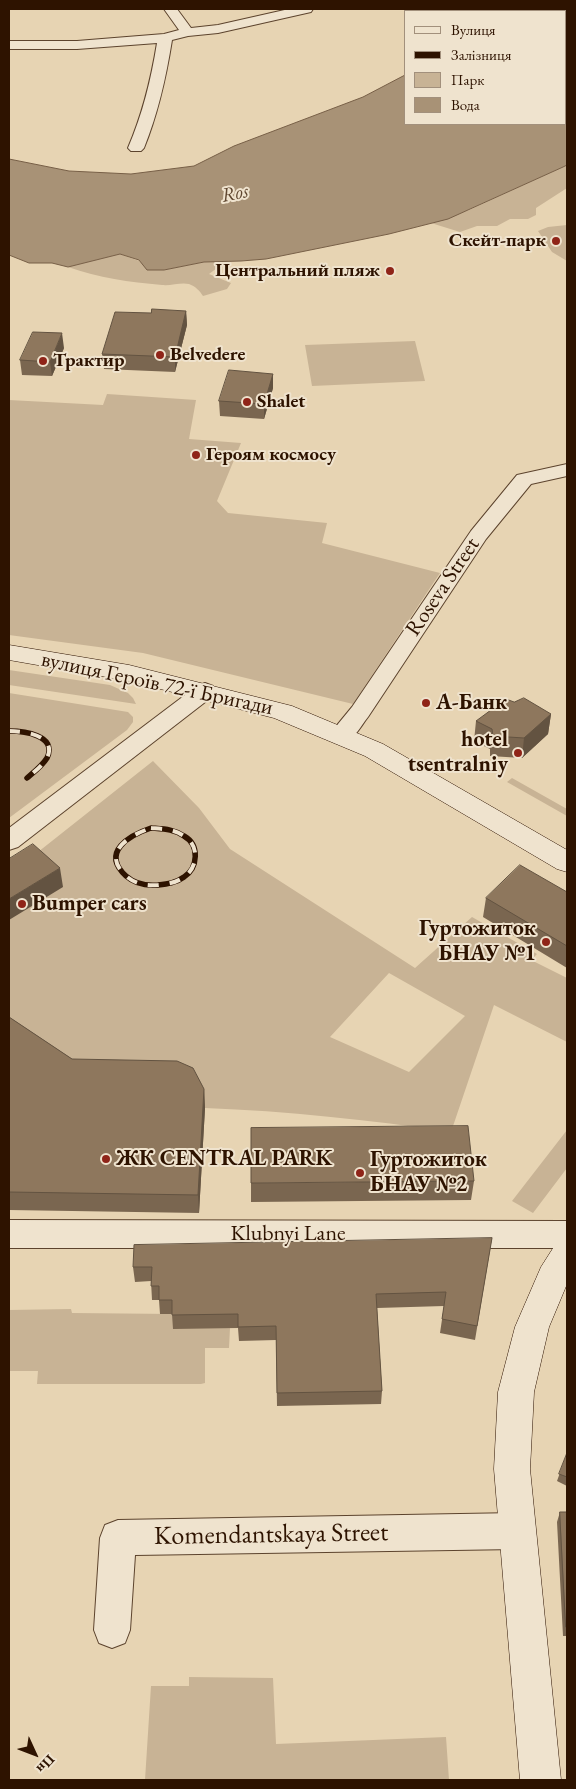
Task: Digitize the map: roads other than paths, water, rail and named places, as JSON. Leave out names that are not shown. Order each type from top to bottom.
[{"type":"main road","name":"вулиця Героїв 72-ї Бригади","points":[[9,653],[129,673],[283,712],[374,750],[567,862]]},
{"type":"main road","points":[[540,1780],[512,1469],[516,1392],[532,1328],[553,1277],[567,1255]]},
{"type":"street","points":[[170,9],[187,32]]},
{"type":"street","points":[[9,45],[77,45],[165,38],[187,32],[218,29],[306,9]]},
{"type":"street","points":[[136,148],[148,119],[158,83],[165,38]]},
{"type":"street","name":"Roseva Street","points":[[341,735],[360,712],[478,535],[524,479],[567,470]]},
{"type":"street","points":[[9,841],[205,691]]},
{"type":"street","name":"Klubnyi Lane","points":[[9,1234],[567,1235]]},
{"type":"street","name":"Komendantskaya Street","points":[[112,1630],[118,1538],[517,1531]]},
{"type":"water","name":"Ros","points":[[567,9],[567,165],[563,167],[448,219],[389,234],[266,259],[204,262],[164,270],[147,270],[139,260],[120,254],[68,267],[52,263],[29,263],[9,255],[9,159],[69,171],[131,174],[194,166],[234,146],[363,97],[404,76],[404,125],[566,125],[566,10],[533,10]]},
{"type":"railway","points":[[9,731],[30,733],[44,739],[48,744],[47,758],[27,778]]},
{"type":"railway","points":[[151,828],[176,832],[184,836],[193,845],[195,856],[192,868],[181,879],[165,884],[145,885],[129,879],[119,867],[116,859],[117,852],[121,846],[135,835],[151,828]]},
{"type":"place","name":"Скейт-парк","points":[[556,241]]},
{"type":"place","name":"Центральний пляж","points":[[390,271]]},
{"type":"place","name":"Belvedere","points":[[160,355]]},
{"type":"place","name":"Трактир","points":[[43,361]]},
{"type":"place","name":"Shalet","points":[[247,402]]},
{"type":"place","name":"Героям космосу","points":[[196,455]]},
{"type":"place","name":"А-Банк","points":[[426,703]]},
{"type":"place","name":"hotel tsentralniy","points":[[518,753]]},
{"type":"place","name":"Bumper cars","points":[[22,904]]},
{"type":"place","name":"Гуртожиток БНАУ №1","points":[[546,942]]},
{"type":"place","name":"ЖК CENTRAL PARK","points":[[106,1159]]},
{"type":"place","name":"Гуртожиток БНАУ №2","points":[[360,1173]]}]
